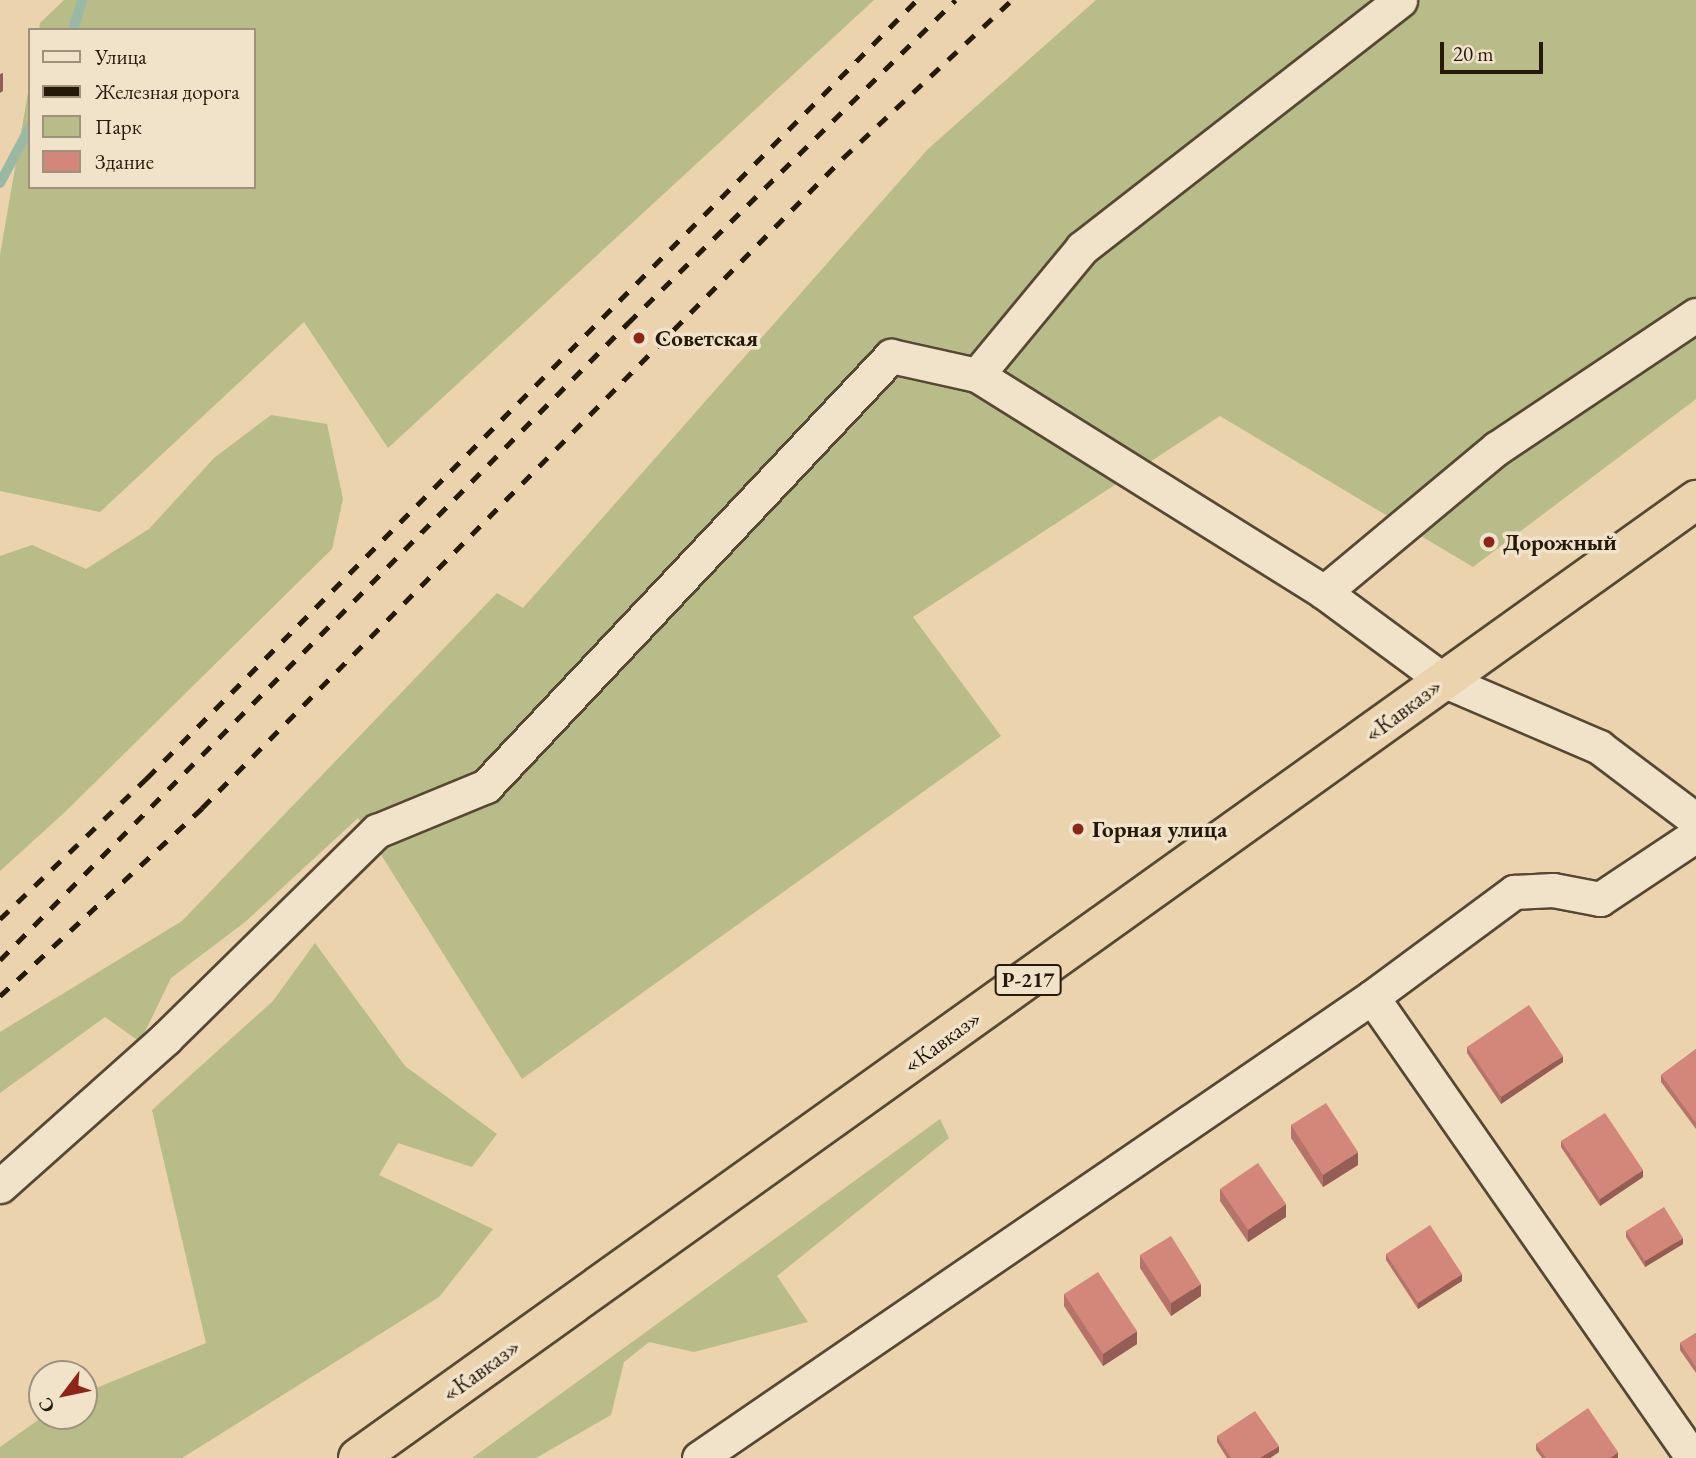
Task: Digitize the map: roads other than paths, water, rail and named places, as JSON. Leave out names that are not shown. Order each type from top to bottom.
[{"type":"highway","name":"«Кавказ»","points":[[358,1458],[1696,500]]},
{"type":"street","points":[[977,375],[1082,248],[1400,0]]},
{"type":"street","points":[[1324,592],[1497,448],[1696,314]]},
{"type":"street","points":[[0,1186],[166,1038],[377,831],[486,786],[891,356],[977,375],[1324,592],[1443,680],[1599,747],[1696,820]]},
{"type":"street","points":[[699,1458],[1372,997],[1514,892],[1553,890],[1600,899],[1696,835]]},
{"type":"street","points":[[1372,997],[1693,1458]]},
{"type":"waterway","points":[[74,28],[82,0]]},
{"type":"waterway","points":[[0,183],[28,131]]},
{"type":"railway","points":[[0,919],[147,778],[917,0]]},
{"type":"railway","points":[[0,960],[628,323],[955,0]]},
{"type":"railway","points":[[0,996],[202,808],[843,158],[1012,0]]},
{"type":"place","name":"Советская","points":[[639,338]]},
{"type":"place","name":"Дорожный","points":[[1489,542]]},
{"type":"place","name":"Горная улица","points":[[1078,829]]}]
